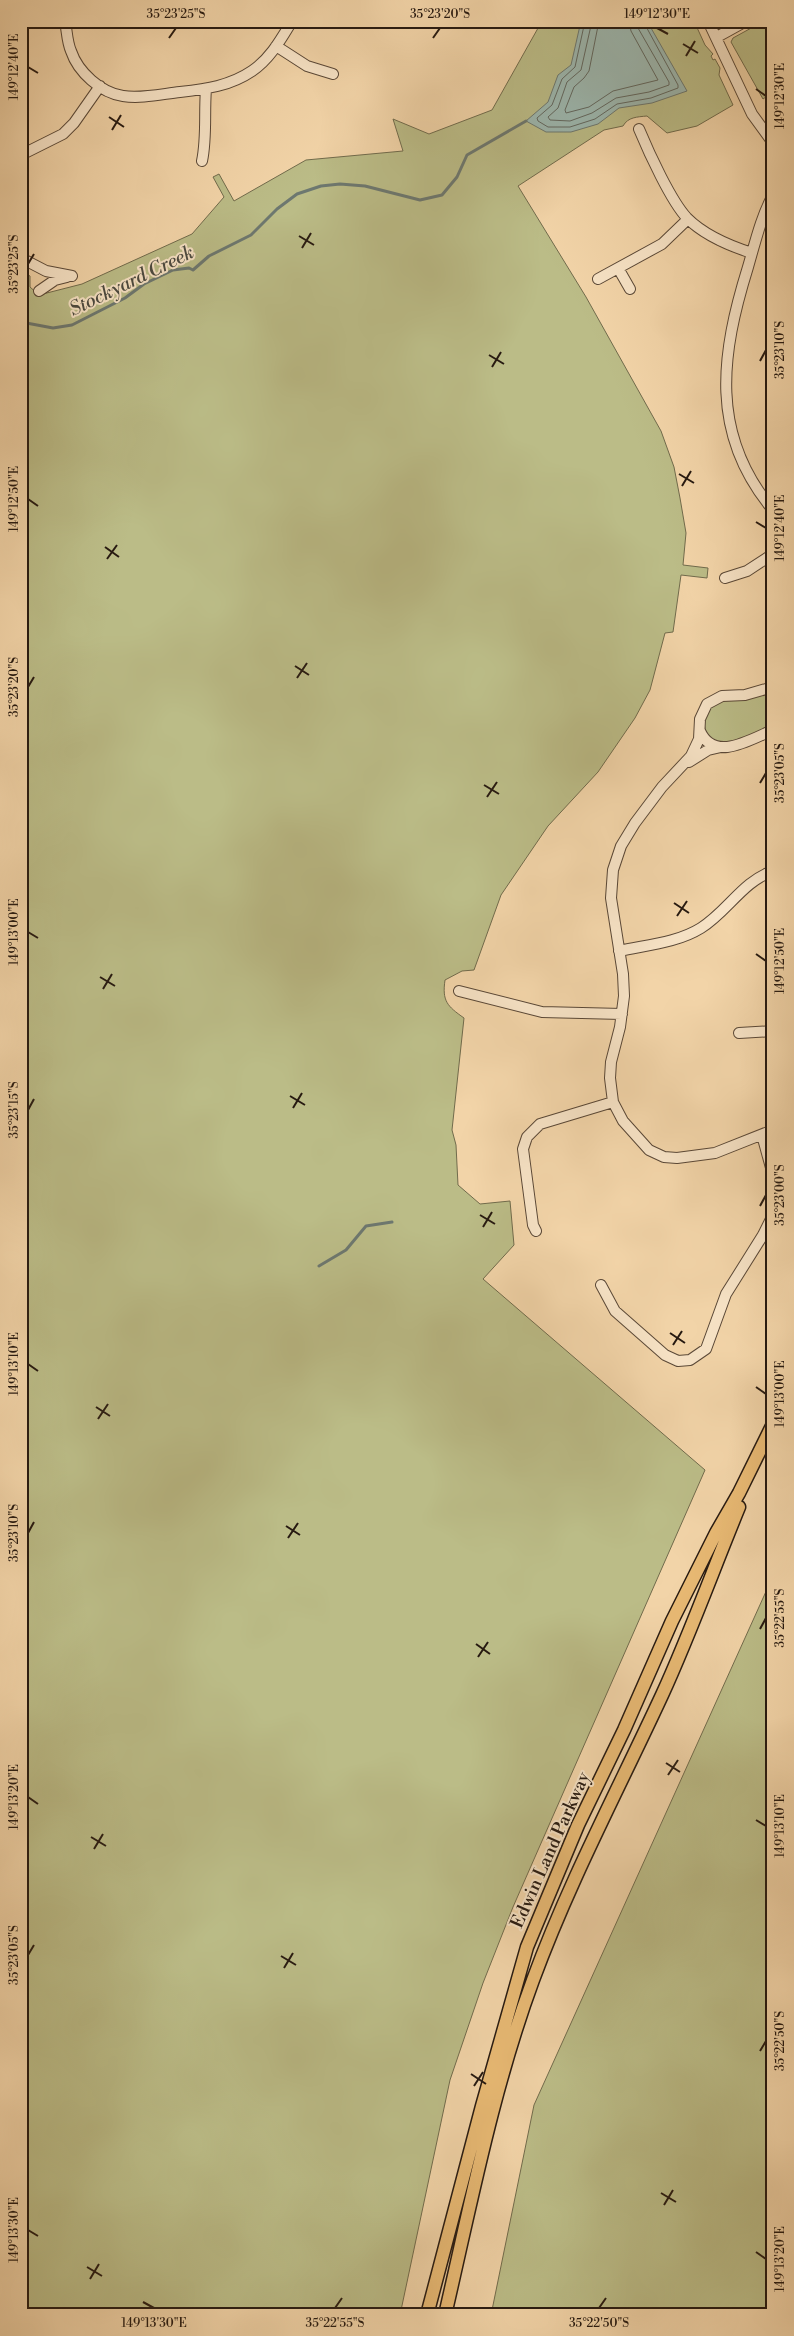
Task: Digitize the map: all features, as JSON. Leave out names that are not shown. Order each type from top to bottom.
[{"type":"main road","name":"Edwin Land Parkway","points":[[427,2315],[482,2106],[527,1947],[578,1825],[624,1730],[672,1622],[773,1425]]},
{"type":"main road","name":"Edwin Land Parkway","points":[[445,2315],[485,2144],[521,2014],[534,1978],[571,1884],[662,1693],[773,1425]]},
{"type":"street","points":[[65,21],[70,50],[74,59],[87,76],[100,86],[123,96],[136,97],[206,89],[241,78],[254,70],[276,46],[292,21]]},
{"type":"street","points":[[708,21],[752,114],[773,143]]},
{"type":"street","points":[[717,37],[746,21]]},
{"type":"street","points":[[276,46],[307,66],[333,74]]},
{"type":"street","points":[[21,155],[63,134],[74,123],[100,86]]},
{"type":"street","points":[[202,161],[206,137],[204,114],[206,89]]},
{"type":"street","points":[[639,130],[656,164],[688,218],[699,228],[728,244],[752,253]]},
{"type":"street","points":[[773,195],[765,211],[752,253],[729,338],[725,385],[732,432],[747,471],[773,510]]},
{"type":"street","points":[[598,279],[665,242],[688,218]]},
{"type":"street","points":[[21,258],[46,271],[75,276],[55,280],[39,291]]},
{"type":"street","points":[[618,268],[630,289]]},
{"type":"street","points":[[726,578],[747,571],[773,554]]},
{"type":"street","points":[[686,763],[698,742],[702,713],[712,700],[726,696],[748,695],[773,687]]},
{"type":"street","points":[[773,730],[744,743],[708,750],[686,763],[662,787],[624,840],[615,860],[611,898],[624,985],[622,1014],[610,1071],[614,1102],[620,1116],[649,1150],[664,1156],[677,1158],[698,1157],[733,1147],[773,1130]]},
{"type":"street","points":[[700,731],[708,741],[721,747]]},
{"type":"street","points":[[619,951],[681,938],[700,929],[719,915],[760,875],[773,871]]},
{"type":"street","points":[[459,991],[542,1012],[622,1014]]},
{"type":"street","points":[[739,1032],[773,1031]]},
{"type":"street","points":[[536,1231],[533,1225],[523,1149],[527,1137],[540,1124],[614,1102]]},
{"type":"street","points":[[762,1135],[773,1175]]},
{"type":"street","points":[[601,1285],[618,1314],[665,1355],[678,1360],[690,1360],[699,1356],[706,1349],[726,1294],[741,1266],[763,1235],[773,1215]]},
{"type":"green space","points":[[542,21],[694,21],[705,45],[713,54],[711,56],[713,60],[715,59],[720,68],[719,75],[733,105],[697,126],[667,133],[647,116],[633,118],[623,126],[604,130],[518,186],[586,297],[661,431],[674,467],[686,533],[683,565],[708,568],[707,578],[681,575],[673,632],[665,633],[650,690],[635,718],[598,772],[548,826],[501,895],[474,970],[462,971],[445,980],[444,993],[447,1002],[453,1010],[464,1018],[452,1130],[456,1145],[458,1185],[480,1204],[510,1201],[514,1245],[483,1279],[705,1470],[513,1907],[483,1983],[450,2080],[400,2315],[21,2315],[21,271],[30,276],[30,287],[39,295],[82,284],[192,234],[224,197],[213,177],[219,174],[234,201],[306,160],[403,151],[393,119],[429,134],[492,110]]},
{"type":"green space","points":[[764,21],[773,21],[773,92],[763,99],[731,42],[733,38]]},
{"type":"green space","points":[[773,691],[773,726],[732,742],[722,743],[713,740],[707,734],[704,722],[709,708],[719,701]]},
{"type":"green space","points":[[773,1576],[773,2315],[491,2315],[534,2105]]},
{"type":"water","points":[[581,21],[647,21],[687,91],[652,103],[619,108],[598,124],[571,132],[546,132],[526,121],[548,102],[558,75],[571,65]]},
{"type":"waterway","name":"Stockyard Creek","points":[[21,322],[53,328],[72,325],[125,298],[144,284],[173,270],[189,268],[193,270],[209,256],[251,235],[277,209],[297,194],[321,186],[340,184],[365,186],[420,200],[442,195],[457,177],[467,155],[526,121]]},
{"type":"waterway","points":[[319,1266],[346,1250],[366,1226],[392,1222]]}]
